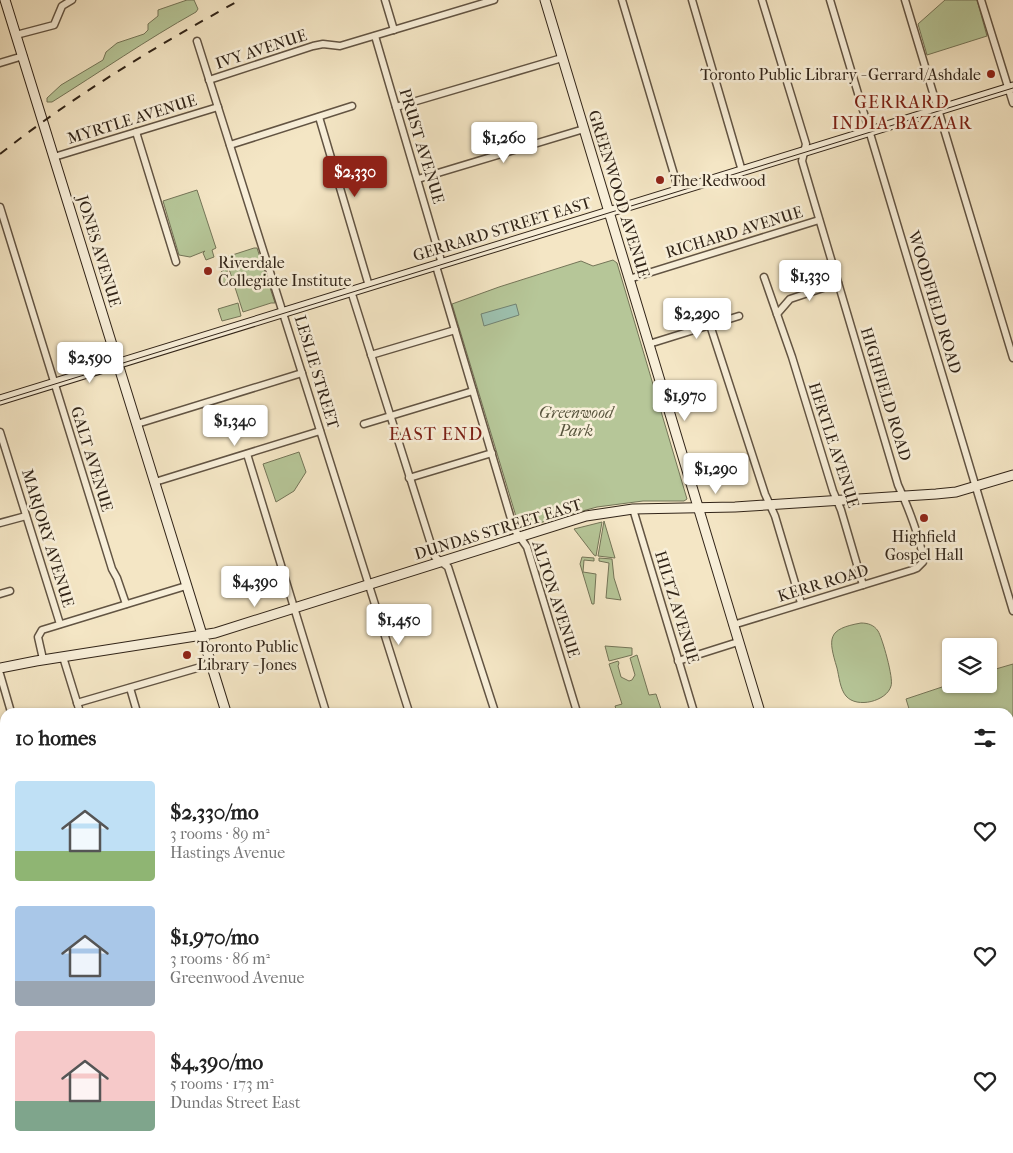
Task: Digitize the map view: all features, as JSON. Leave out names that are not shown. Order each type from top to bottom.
[{"type":"street","name":"JONES AVENUE","points":[[5,0],[225,708]]},
{"type":"street","points":[[16,35],[54,25],[62,6],[72,0]]},
{"type":"street","points":[[385,0],[394,30]]},
{"type":"street","name":"IVY AVENUE","points":[[209,80],[314,46],[323,44],[340,46],[494,0]]},
{"type":"street","name":"GREENWOOD AVENUE","points":[[545,0],[759,708]]},
{"type":"street","points":[[622,0],[679,190]]},
{"type":"street","points":[[692,0],[742,171]]},
{"type":"street","name":"HIGHFIELD ROAD","points":[[762,0],[806,144],[802,160],[819,220],[898,485],[904,496],[923,557],[920,565]]},
{"type":"street","name":"WOODFIELD ROAD","points":[[830,0],[1013,611]]},
{"type":"street","points":[[905,0],[1013,358]]},
{"type":"street","points":[[981,0],[1011,87],[1013,103]]},
{"type":"street","name":"PRUST AVENUE","points":[[374,36],[418,178],[439,265]]},
{"type":"street","name":"LESLIE STREET","points":[[197,41],[408,708]]},
{"type":"street","points":[[0,63],[23,56]]},
{"type":"street","points":[[396,107],[562,58]]},
{"type":"street","name":"GERRARD STREET EAST","points":[[0,400],[1011,87]]},
{"type":"street","points":[[230,146],[352,106]]},
{"type":"street","name":"MYRTLE AVENUE","points":[[54,157],[218,107]]},
{"type":"street","points":[[319,117],[369,286]]},
{"type":"street","points":[[418,178],[584,129]]},
{"type":"street","points":[[136,132],[176,262]]},
{"type":"street","name":"GALT AVENUE","points":[[0,207],[112,569],[118,578],[126,604]]},
{"type":"street","name":"RICHARD AVENUE","points":[[629,279],[819,220]]},
{"type":"street","name":"ALTON AVENUE","points":[[439,265],[455,330],[514,529],[527,547],[576,708]]},
{"type":"street","name":"HERTLE AVENUE","points":[[764,277],[792,357],[864,585]]},
{"type":"street","points":[[777,314],[790,299],[838,283]]},
{"type":"street","points":[[351,291],[435,557],[449,568],[494,708]]},
{"type":"street","points":[[649,344],[739,316]]},
{"type":"street","points":[[710,325],[769,505],[775,516],[802,603]]},
{"type":"street","points":[[371,355],[455,330]]},
{"type":"street","points":[[137,424],[302,373]]},
{"type":"street","points":[[364,424],[473,391]]},
{"type":"street","points":[[155,482],[320,431]]},
{"type":"street","name":"MARJORY AVENUE","points":[[0,432],[60,624]]},
{"type":"street","points":[[410,478],[492,453]]},
{"type":"street","points":[[247,454],[325,708]]},
{"type":"street","name":"DUNDAS STREET EAST","points":[[0,668],[64,656],[202,636],[586,516],[633,509],[769,505],[956,492],[1013,475]]},
{"type":"street","name":"HILTZ AVENUE","points":[[633,509],[693,708]]},
{"type":"street","points":[[0,524],[26,516]]},
{"type":"street","name":"KERR ROAD","points":[[733,625],[912,570],[920,565]]},
{"type":"street","points":[[43,660],[38,634],[42,630],[186,586]]},
{"type":"street","points":[[0,594],[10,591]]},
{"type":"street","points":[[678,661],[738,642]]},
{"type":"street","points":[[64,656],[79,708]]},
{"type":"street","points":[[77,703],[211,664]]},
{"type":"street","points":[[0,674],[10,708]]},
{"type":"street","points":[[130,688],[136,708]]},
{"type":"green space","points":[[187,0],[194,0],[198,9],[196,12],[52,102],[47,102],[47,98],[61,85],[103,60],[106,52],[117,43],[144,34],[148,30],[148,24],[158,16],[158,10]]},
{"type":"green space","points":[[945,0],[977,0],[987,36],[927,55],[918,24]]},
{"type":"green space","points":[[197,190],[216,248],[212,250],[214,257],[206,260],[203,253],[205,251],[190,257],[179,255],[163,201]]},
{"type":"green space","points":[[257,248],[275,303],[243,312],[229,269],[227,270],[229,281],[222,283],[221,272],[224,270],[220,259]]},
{"type":"green space","name":"Greenwood Park","points":[[613,260],[617,263],[687,499],[684,501],[643,501],[597,507],[521,528],[452,304],[581,261],[593,266]]},
{"type":"green space","points":[[238,303],[241,316],[222,321],[218,309]]},
{"type":"green space","points":[[299,452],[306,472],[294,491],[276,502],[263,464]]},
{"type":"green space","points":[[604,521],[615,558],[598,556]]},
{"type":"green space","points":[[602,522],[596,556],[574,529]]},
{"type":"green space","points":[[582,557],[594,558],[594,561],[584,560],[583,572],[596,574],[594,604],[592,604],[580,564]]},
{"type":"green space","points":[[599,558],[612,559],[614,578],[621,600],[606,598],[609,563],[599,561]]},
{"type":"green space","points":[[861,623],[871,625],[878,631],[891,675],[891,686],[884,696],[864,703],[851,700],[842,690],[832,649],[833,636],[836,632],[850,625]]},
{"type":"green space","points":[[605,646],[632,648],[632,655],[609,661]]},
{"type":"green space","points":[[637,655],[649,695],[656,694],[661,708],[616,708],[615,706],[622,704],[609,664],[618,661],[621,677],[629,681],[635,675],[630,658]]},
{"type":"green space","points":[[1013,664],[1013,708],[909,708],[906,699],[942,687],[942,693],[997,693],[997,669]]},
{"type":"shaded area","points":[[516,304],[519,315],[484,326],[481,314]]},
{"type":"tram line","points":[[0,401],[1013,88]]},
{"type":"railway","points":[[0,154],[87,91],[178,35],[240,0]]},
{"type":"place","name":"Toronto Public Library - Gerrard/Ashdale","points":[[991,74]]},
{"type":"place","name":"The Redwood","points":[[660,180]]},
{"type":"place","name":"Riverdale Collegiate Institute","points":[[208,271]]},
{"type":"place","name":"Highfield Gospel Hall","points":[[924,518]]},
{"type":"place","name":"Toronto Public Library - Jones","points":[[187,655]]},
{"type":"district","name":"GERRARD INDIA BAZAAR","points":[[902,112]]},
{"type":"district","name":"EAST END","points":[[436,434]]}]
